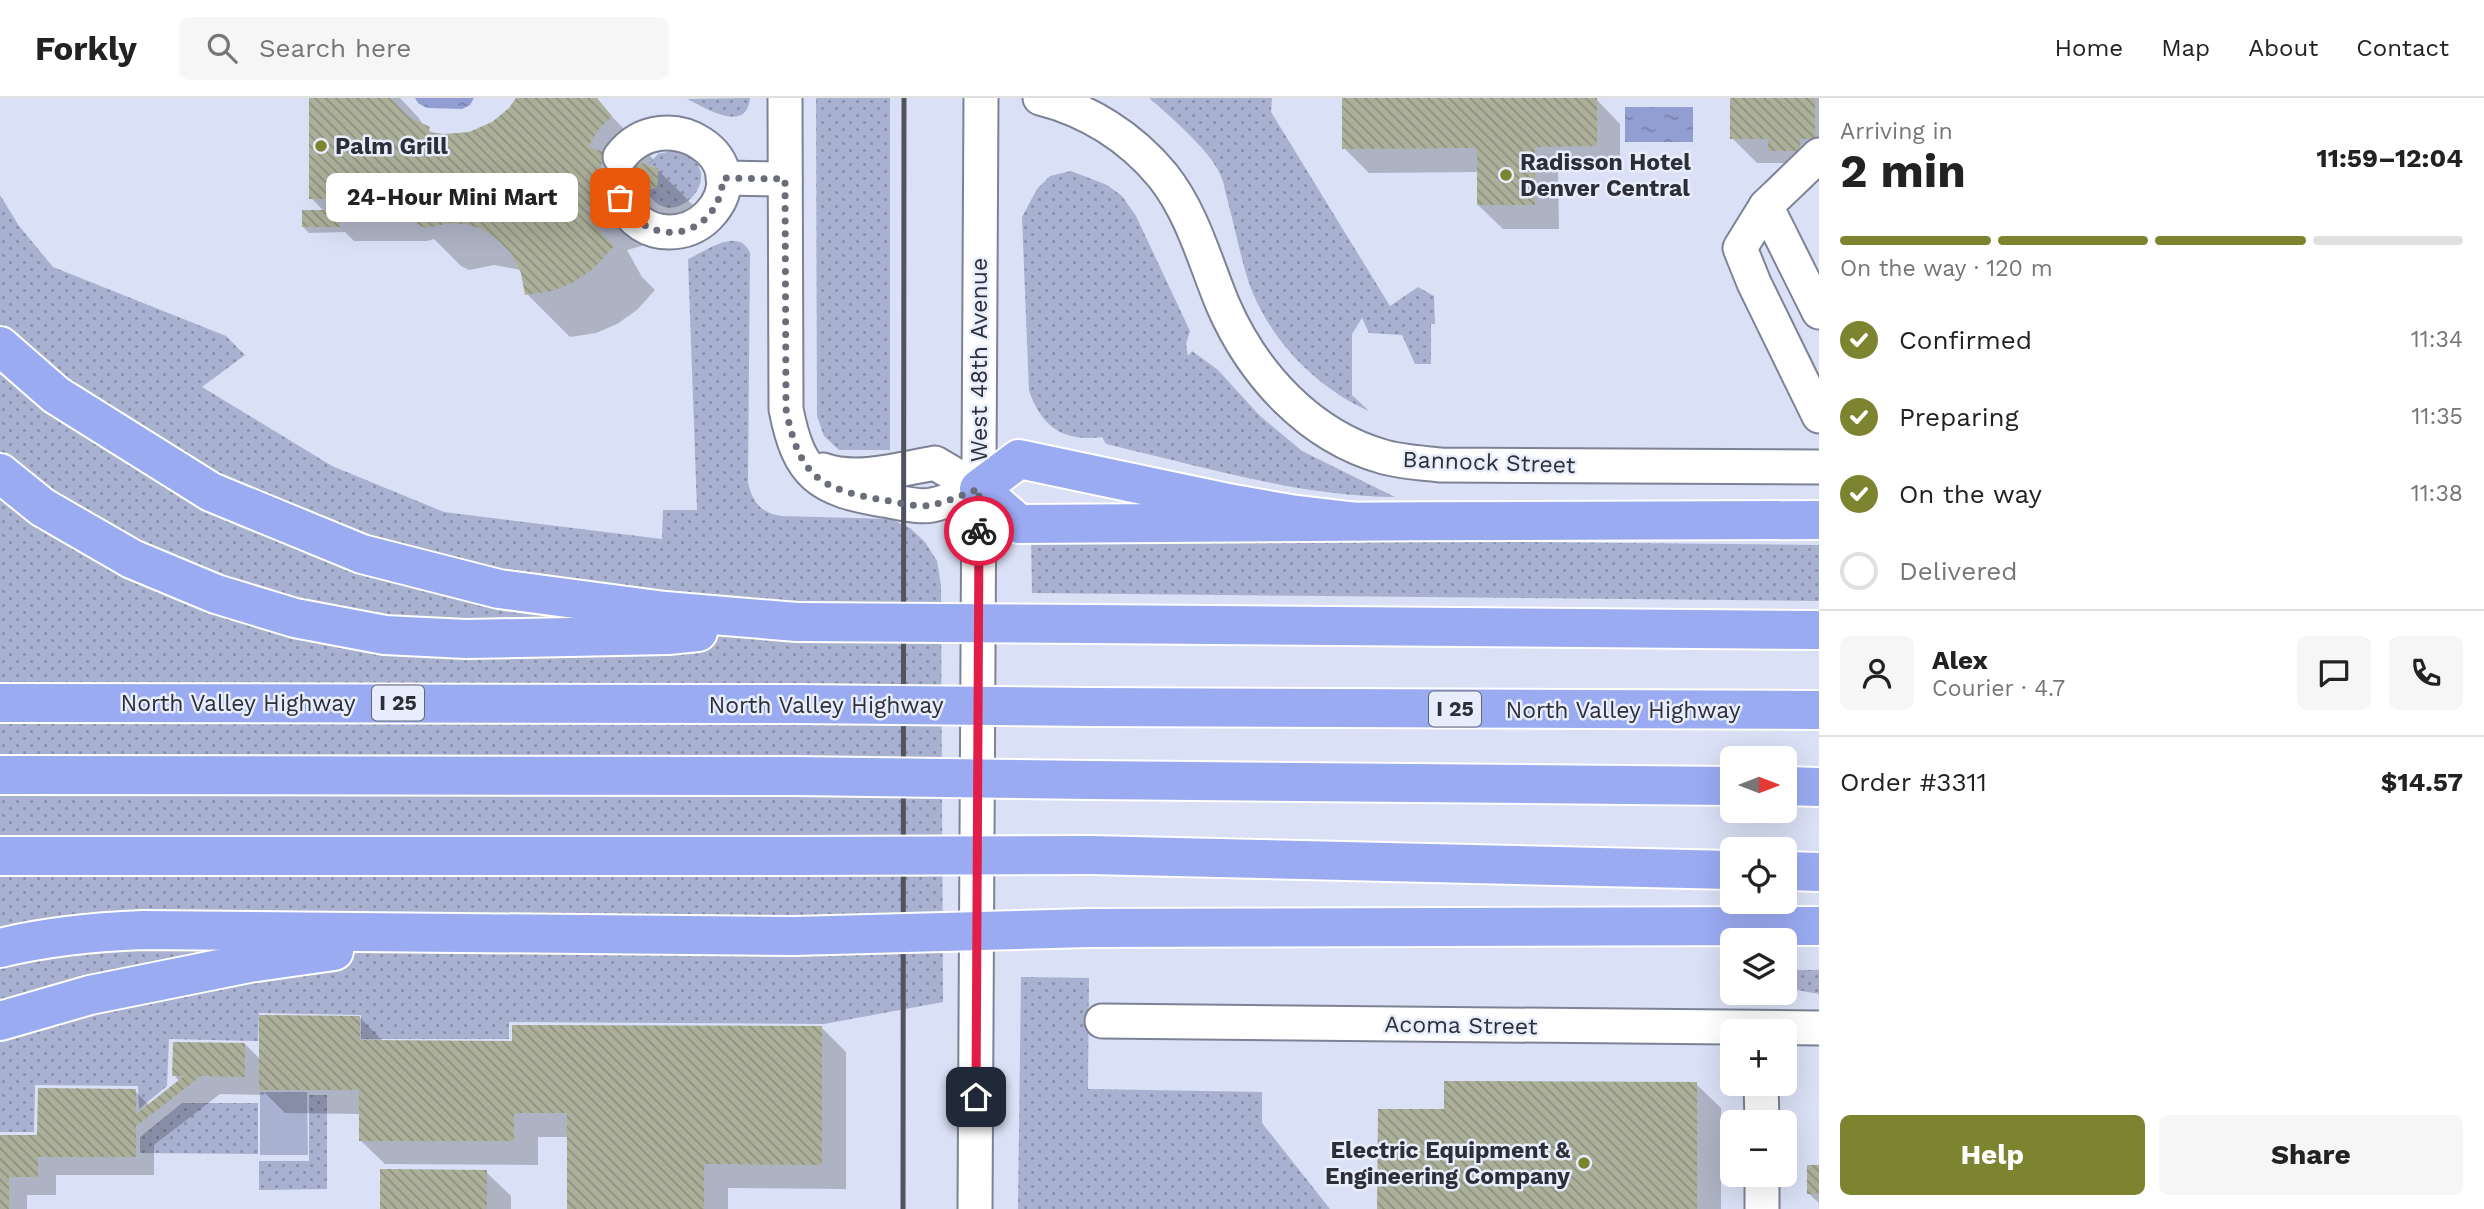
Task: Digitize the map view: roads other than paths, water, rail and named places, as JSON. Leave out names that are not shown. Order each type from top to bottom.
[{"type":"highway","points":[[0,346],[56,395],[211,492],[362,554],[499,589],[665,611],[797,622],[1819,630]]},
{"type":"highway","points":[[1358,522],[1233,505],[1019,459],[979,489],[1019,524],[1819,520]]},
{"type":"highway","points":[[0,473],[43,507],[132,559],[216,594],[295,618],[385,635],[466,639],[668,635],[797,622]]},
{"type":"highway","name":"North Valley Highway","points":[[0,703],[1819,710]]},
{"type":"highway","points":[[0,775],[796,776],[1720,786]]},
{"type":"highway","points":[[1797,786],[1819,787]]},
{"type":"highway","points":[[0,856],[1090,855],[1720,870]]},
{"type":"highway","points":[[1797,871],[1819,872]]},
{"type":"highway","points":[[0,948],[33,940],[117,931],[794,936],[1089,928],[1819,926]]},
{"type":"highway","points":[[0,1021],[90,995],[236,966],[457,933]]},
{"type":"street","points":[[785,98],[786,409],[800,456],[825,485],[857,495],[930,506],[979,489]]},
{"type":"street","name":"West 48th Avenue","points":[[975,1209],[981,98]]},
{"type":"street","name":"Bannock Street","points":[[1040,98],[1083,113],[1116,132],[1164,177],[1197,236],[1225,308],[1243,343],[1264,374],[1282,395],[1304,414],[1354,446],[1383,457],[1441,465],[1819,467]]},
{"type":"street","points":[[620,157],[635,138],[645,131],[656,127],[678,126],[695,132],[710,144],[719,160],[723,178],[721,194],[714,208],[698,225],[683,231],[668,233],[645,227],[626,210],[620,198]]},
{"type":"street","points":[[1819,155],[1766,206],[1740,247],[1754,283],[1808,364],[1819,416]]},
{"type":"street","points":[[723,178],[785,179]]},
{"type":"street","points":[[1766,206],[1819,312]]},
{"type":"street","name":"Acoma Street","points":[[1102,1021],[1720,1029]]},
{"type":"street","name":"Acoma Street","points":[[1797,1028],[1819,1028]]},
{"type":"street","points":[[1762,1187],[1762,1209]]},
{"type":"water","points":[[415,98],[474,98],[470,105],[462,109],[427,108]]},
{"type":"water","points":[[1625,107],[1693,107],[1693,142],[1625,142]]},
{"type":"tunnel","points":[[619,198],[616,178],[620,157]]},
{"type":"railway","points":[[903,1209],[904,98]]},
{"type":"place","name":"Palm Grill","points":[[321,146]]},
{"type":"place","name":"Radisson Hotel Denver Central","points":[[1506,175]]},
{"type":"place","name":"24-Hour Mini Mart","points":[[620,198]]},
{"type":"place","name":"Electric Equipment & Engineering Company","points":[[1584,1163]]}]
